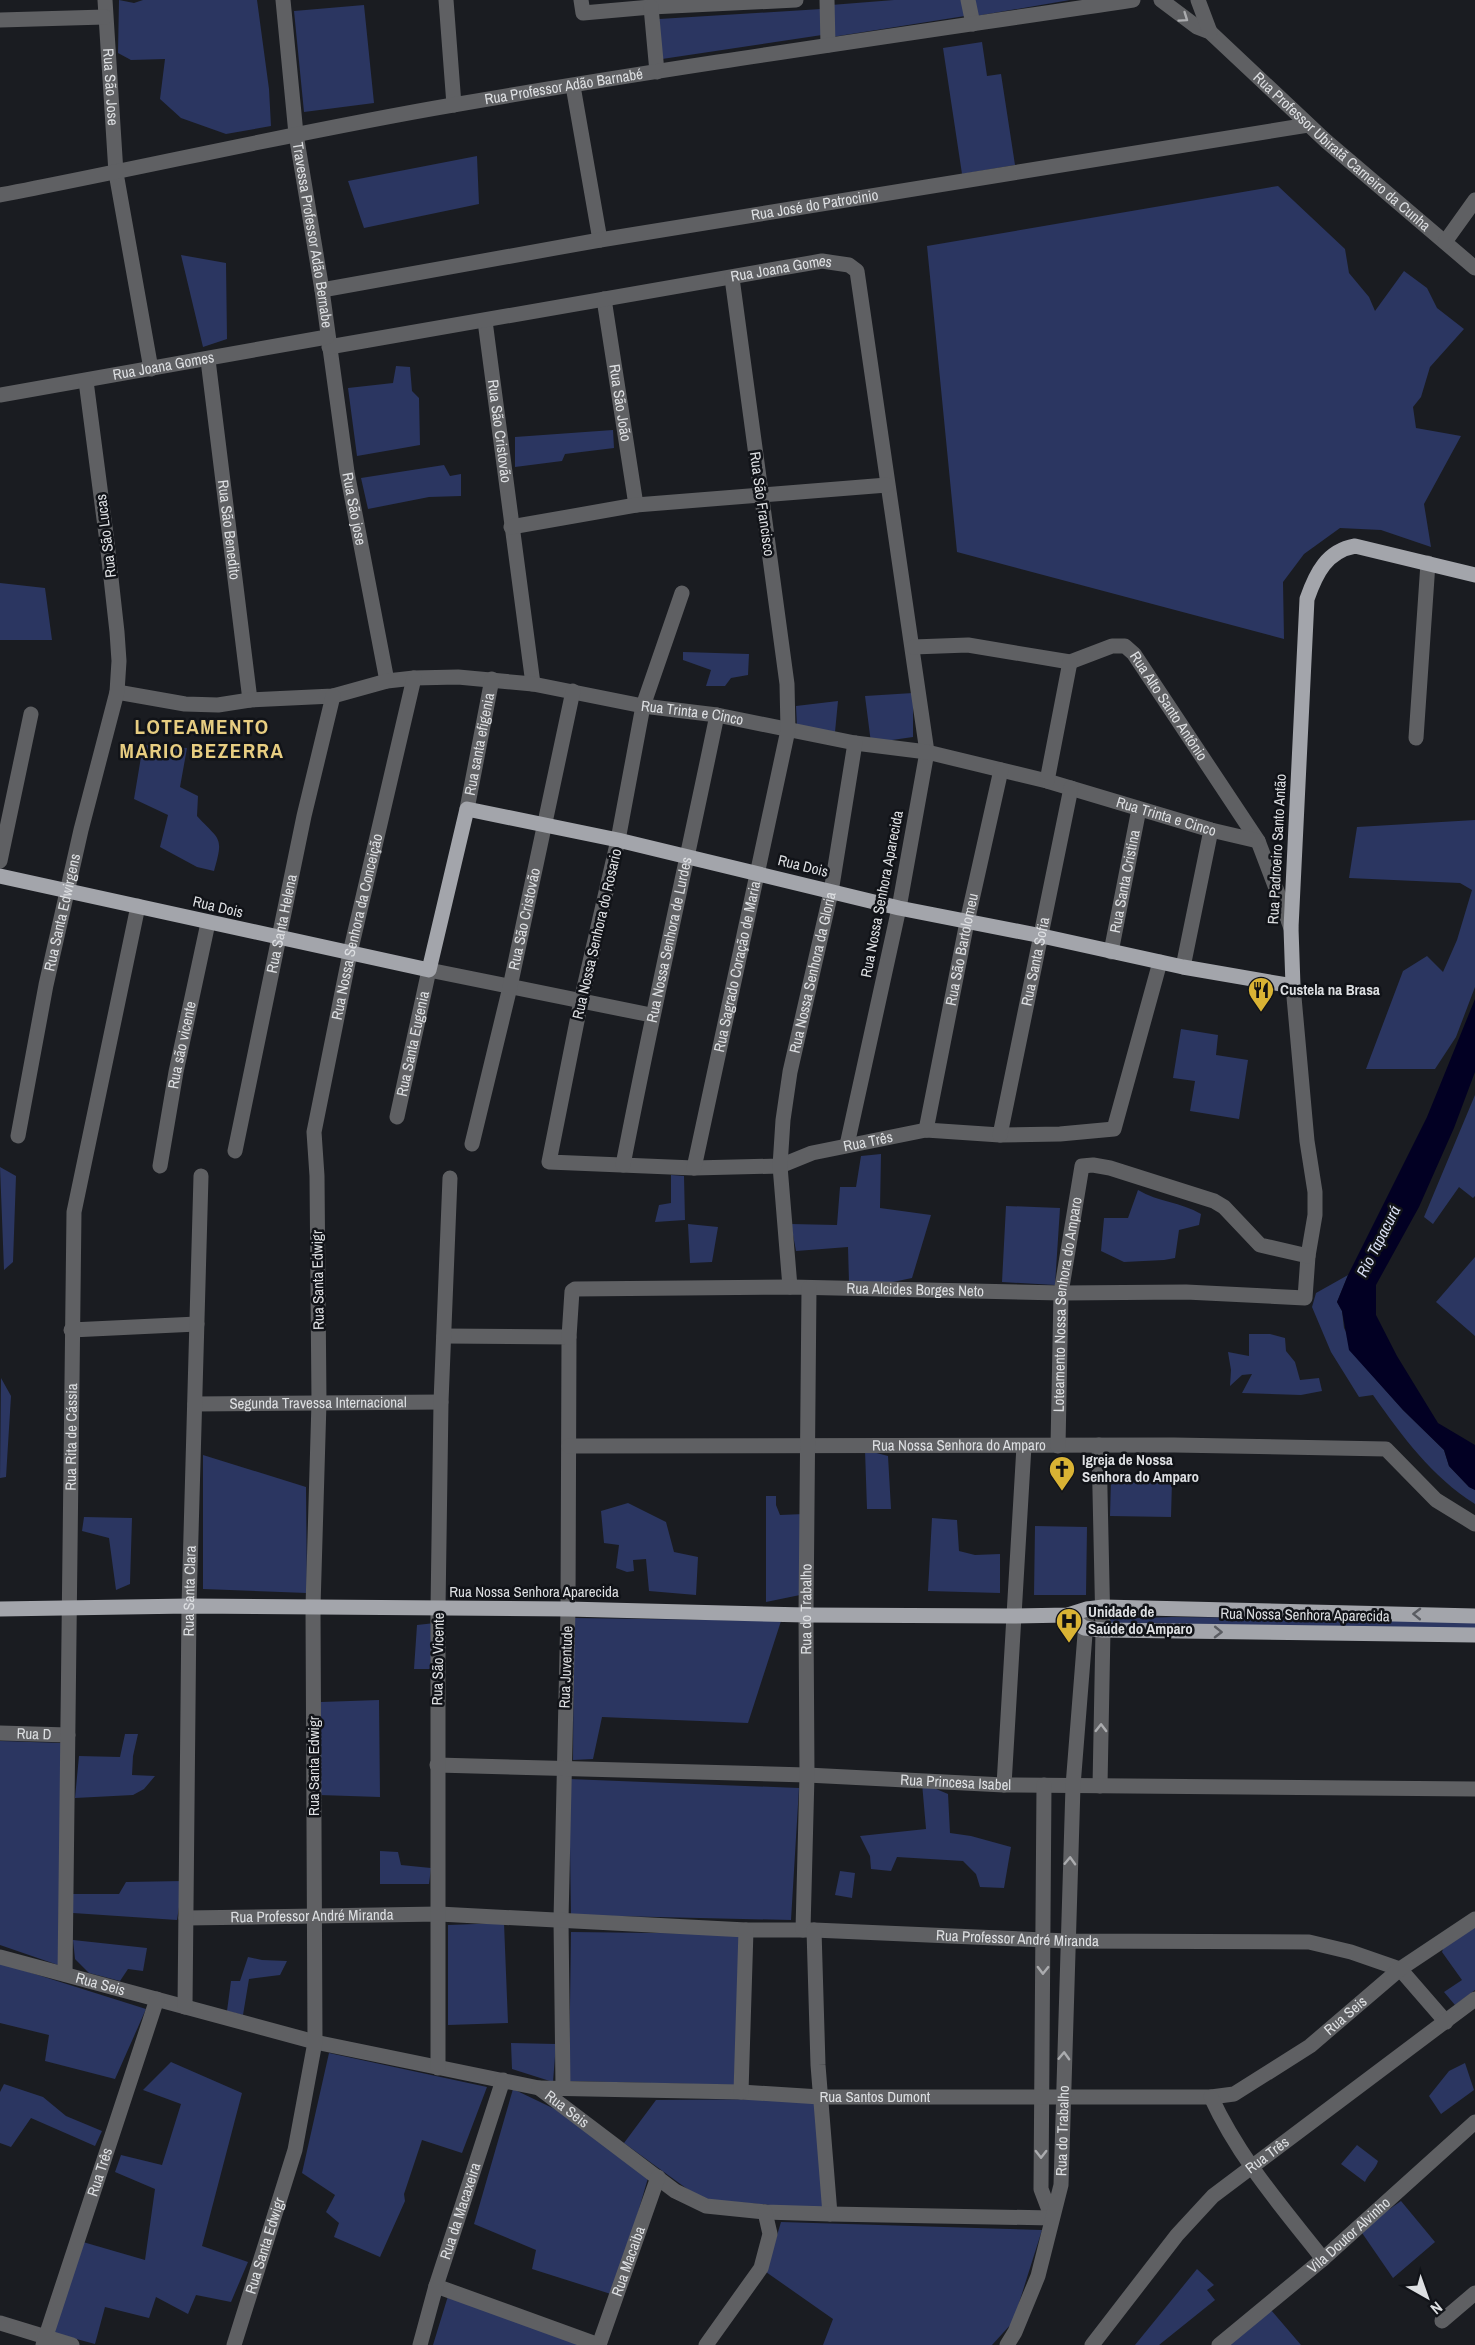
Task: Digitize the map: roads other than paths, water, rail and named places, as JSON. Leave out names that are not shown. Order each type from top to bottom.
[{"type":"main road","name":"Rua Padroeiro Santo Antão","points":[[1293,986],[1292,928],[1307,598],[1314,579],[1320,569],[1341,548],[1355,546],[1475,575]]},
{"type":"main road","name":"Rua Dois","points":[[467,809],[618,840],[899,908],[1042,936],[1183,968],[1293,986]]},
{"type":"main road","points":[[429,970],[467,809]]},
{"type":"main road","name":"Rua Dois","points":[[0,876],[429,970]]},
{"type":"main road","name":"Rua Nossa Senhora Aparecida","points":[[0,1609],[189,1606],[1013,1616],[1068,1615],[1095,1608],[1475,1616]]},
{"type":"main road","points":[[1068,1615],[1084,1628]]},
{"type":"main road","name":"Rua Nossa Senhora Aparecida","points":[[1084,1628],[1475,1635]]},
{"type":"street","name":"Rua São Jose","points":[[105,0],[116,173],[151,369]]},
{"type":"street","name":"Travessa Professor Adão Bernabe","points":[[284,0],[296,134],[328,342]]},
{"type":"street","points":[[446,0],[454,105]]},
{"type":"street","points":[[582,6],[651,7],[796,0]]},
{"type":"street","points":[[827,0],[828,45]]},
{"type":"street","points":[[968,0],[973,24]]},
{"type":"street","name":"Rua Professor Adão Barnabé","points":[[0,195],[116,173],[296,134],[454,105],[828,45],[1133,0]]},
{"type":"street","name":"Rua Professor Ubiratã Carneiro da Cunha","points":[[1161,0],[1197,27],[1210,32],[1308,125],[1475,268]]},
{"type":"street","name":"Rua Professor Ubiratã Carneiro da Cunha","points":[[1198,0],[1210,32]]},
{"type":"street","points":[[651,7],[657,72]]},
{"type":"street","points":[[0,20],[105,17]]},
{"type":"street","points":[[573,86],[600,240]]},
{"type":"street","name":"Rua José do Patrocinio","points":[[321,290],[600,240],[1308,125]]},
{"type":"street","points":[[1445,242],[1475,200]]},
{"type":"street","name":"Rua Joana Gomes","points":[[0,395],[208,360],[485,321],[822,261],[849,265],[857,271],[887,485],[913,647]]},
{"type":"street","name":"Rua São Francisco","points":[[732,278],[787,684],[788,730]]},
{"type":"street","name":"Rua São João","points":[[604,299],[636,506]]},
{"type":"street","name":"Rua São Cristovão","points":[[485,321],[533,684]]},
{"type":"street","name":"Rua São jose","points":[[328,342],[347,472],[387,681]]},
{"type":"street","name":"Rua São Benedito","points":[[208,360],[250,700]]},
{"type":"street","name":"Rua São Lucas","points":[[86,381],[117,632],[119,661],[117,692]]},
{"type":"street","points":[[511,527],[636,506],[887,485]]},
{"type":"street","points":[[1416,738],[1428,563]]},
{"type":"street","name":"Rua Nossa Senhora do Rosario","points":[[549,1162],[581,1001],[618,840],[643,706],[682,592]]},
{"type":"street","points":[[913,647],[968,645],[1070,662],[1047,781]]},
{"type":"street","name":"Rua Alto Santo Antônio","points":[[1070,662],[1112,646],[1125,646],[1134,654],[1258,841],[1292,928]]},
{"type":"street","name":"Rua Nossa Senhora Aparecida","points":[[847,1145],[899,908],[927,752],[913,647]]},
{"type":"street","name":"Rua Trinta e Cinco","points":[[117,692],[185,704],[218,705],[250,700],[333,696],[387,681],[414,678],[492,679],[533,684],[643,706],[717,715],[855,744],[927,752],[1047,781],[1211,830],[1258,841]]},
{"type":"street","name":"Rua Nossa Senhora da Conceição","points":[[316,1176],[314,1132],[350,953],[414,678]]},
{"type":"street","name":"Rua santa efigenia","points":[[467,809],[492,679]]},
{"type":"street","name":"Rua Santa Edwirgens","points":[[18,1136],[46,985],[81,830],[117,692]]},
{"type":"street","name":"Rua São Cristovão","points":[[472,1144],[510,987],[573,692]]},
{"type":"street","name":"Rua Santa Helena","points":[[235,1151],[278,938],[333,696]]},
{"type":"street","points":[[0,861],[31,714]]},
{"type":"street","name":"Rua Nossa Senhora de Lurdes","points":[[623,1165],[651,1015],[688,857],[717,715]]},
{"type":"street","name":"Rua Sagrado Coração de Maria","points":[[694,1168],[788,730]]},
{"type":"street","name":"Rua Nossa Senhora da Gloria","points":[[790,1287],[780,1166],[783,1120],[790,1072],[831,892],[855,744]]},
{"type":"street","name":"Rua São Bartolomeu","points":[[926,1130],[967,922],[1001,770]]},
{"type":"street","name":"Rua Santa Sofia","points":[[1000,1135],[1071,788]]},
{"type":"street","name":"Rua Santa Cristina","points":[[1112,952],[1139,809]]},
{"type":"street","points":[[1183,968],[1211,830]]},
{"type":"street","name":"Rua Rita de Cássia","points":[[65,1974],[71,1330],[76,1196],[138,906]]},
{"type":"street","name":"Rua são vicente","points":[[160,1166],[176,1072],[208,923]]},
{"type":"street","name":"Rua Três","points":[[549,1162],[694,1168],[780,1166],[812,1153],[926,1130],[1000,1135],[1060,1134],[1114,1129],[1160,962]]},
{"type":"street","name":"Rua Dois","points":[[429,970],[651,1015]]},
{"type":"street","name":"Rua Santa Eugenia","points":[[397,1117],[429,970]]},
{"type":"street","name":"Rua Padroeiro Santo Antão","points":[[1293,986],[1307,1141],[1315,1192],[1315,1215],[1308,1256],[1305,1298]]},
{"type":"street","name":"Loteamento Nossa Senhora do Amparo","points":[[1058,1446],[1062,1293],[1080,1169],[1084,1165],[1110,1168],[1214,1201],[1224,1207],[1260,1245],[1308,1256]]},
{"type":"street","name":"Rua Santa Clara","points":[[184,2007],[189,1606],[201,1176]]},
{"type":"street","name":"Rua Santa Edwigr","points":[[234,2345],[295,2150],[315,2042],[313,1607],[319,1402],[316,1176]]},
{"type":"street","name":"Rua São Vicente","points":[[438,2068],[438,1609],[441,1402],[450,1178]]},
{"type":"street","name":"Rua Alcides Borges Neto","points":[[569,1337],[572,1291],[575,1289],[790,1287],[1062,1293],[1186,1292],[1305,1298]]},
{"type":"street","name":"Rua do Trabalho","points":[[809,1288],[806,1615],[808,1930],[830,2214]]},
{"type":"street","points":[[71,1330],[197,1324]]},
{"type":"street","points":[[444,1336],[569,1337]]},
{"type":"street","name":"Rua Juventude","points":[[563,2087],[561,1920],[568,1609],[569,1337]]},
{"type":"street","name":"Segunda Travessa Internacional","points":[[195,1404],[441,1402]]},
{"type":"street","points":[[1099,1445],[1095,1608],[1103,1630],[1100,1786]]},
{"type":"street","name":"Rua Nossa Senhora do Amparo","points":[[569,1446],[1099,1445],[1386,1449],[1436,1500],[1475,1524]]},
{"type":"street","points":[[1004,1785],[1024,1446]]},
{"type":"street","name":"Rua do Trabalho","points":[[1052,2218],[1061,2185],[1072,1786],[1084,1628],[1095,1608]]},
{"type":"street","name":"Rua D","points":[[0,1733],[68,1735]]},
{"type":"street","name":"Rua Princesa Isabel","points":[[437,1765],[807,1775],[1004,1785],[1475,1789]]},
{"type":"street","name":"Rua do Trabalho","points":[[1044,1785],[1041,2189],[1052,2218]]},
{"type":"street","name":"Rua Professor André Miranda","points":[[186,1918],[438,1914],[746,1930],[808,1930],[1067,1941],[1309,1942],[1351,1952],[1400,1968]]},
{"type":"street","name":"Rua Seis","points":[[1211,2097],[1234,2094],[1310,2046],[1400,1968],[1475,1919]]},
{"type":"street","points":[[741,2092],[746,1930]]},
{"type":"street","name":"Rua Seis","points":[[0,1957],[315,2042],[539,2088],[675,2191],[706,2206],[765,2212],[1052,2218]]},
{"type":"street","points":[[1400,1968],[1446,2022]]},
{"type":"street","name":"Rua Três","points":[[44,2341],[157,1999]]},
{"type":"street","name":"Rua Três","points":[[1092,2345],[1177,2235],[1213,2196],[1250,2166],[1475,2000]]},
{"type":"street","name":"Rua da Macaxeira","points":[[420,2345],[436,2286],[502,2080]]},
{"type":"street","name":"Rua Santos Dumont","points":[[539,2088],[741,2092],[820,2097],[1211,2097]]},
{"type":"street","points":[[1211,2097],[1226,2129],[1250,2166],[1323,2259]]},
{"type":"street","name":"Vila Doutor Alvinho","points":[[1219,2345],[1323,2259],[1475,2122]]},
{"type":"street","name":"Rua Macaiba","points":[[599,2345],[658,2177]]},
{"type":"street","points":[[706,2345],[761,2268],[770,2234],[765,2212]]},
{"type":"street","points":[[1007,2345],[1015,2332],[1038,2276],[1052,2218]]},
{"type":"street","points":[[436,2286],[599,2345]]},
{"type":"street","points":[[1442,2321],[1475,2293]]},
{"type":"street","points":[[0,2324],[44,2341],[72,2345]]},
{"type":"water","name":"Rio Tapacurá","points":[[1475,999],[1475,1072],[1454,1128],[1419,1207],[1376,1285],[1376,1315],[1397,1356],[1438,1423],[1475,1445],[1475,1490],[1469,1487],[1449,1466],[1444,1450],[1403,1410],[1349,1350],[1342,1311],[1337,1302],[1348,1275],[1427,1117]]},
{"type":"place","name":"Custela na Brasa","points":[[1261,1013]]},
{"type":"place","name":"Igreja de Nossa Senhora do Amparo","points":[[1062,1492]]},
{"type":"place","name":"Unidade de Saúde do Amparo","points":[[1069,1644]]},
{"type":"district","name":"LOTEAMENTO MARIO BEZERRA","points":[[202,739]]}]
